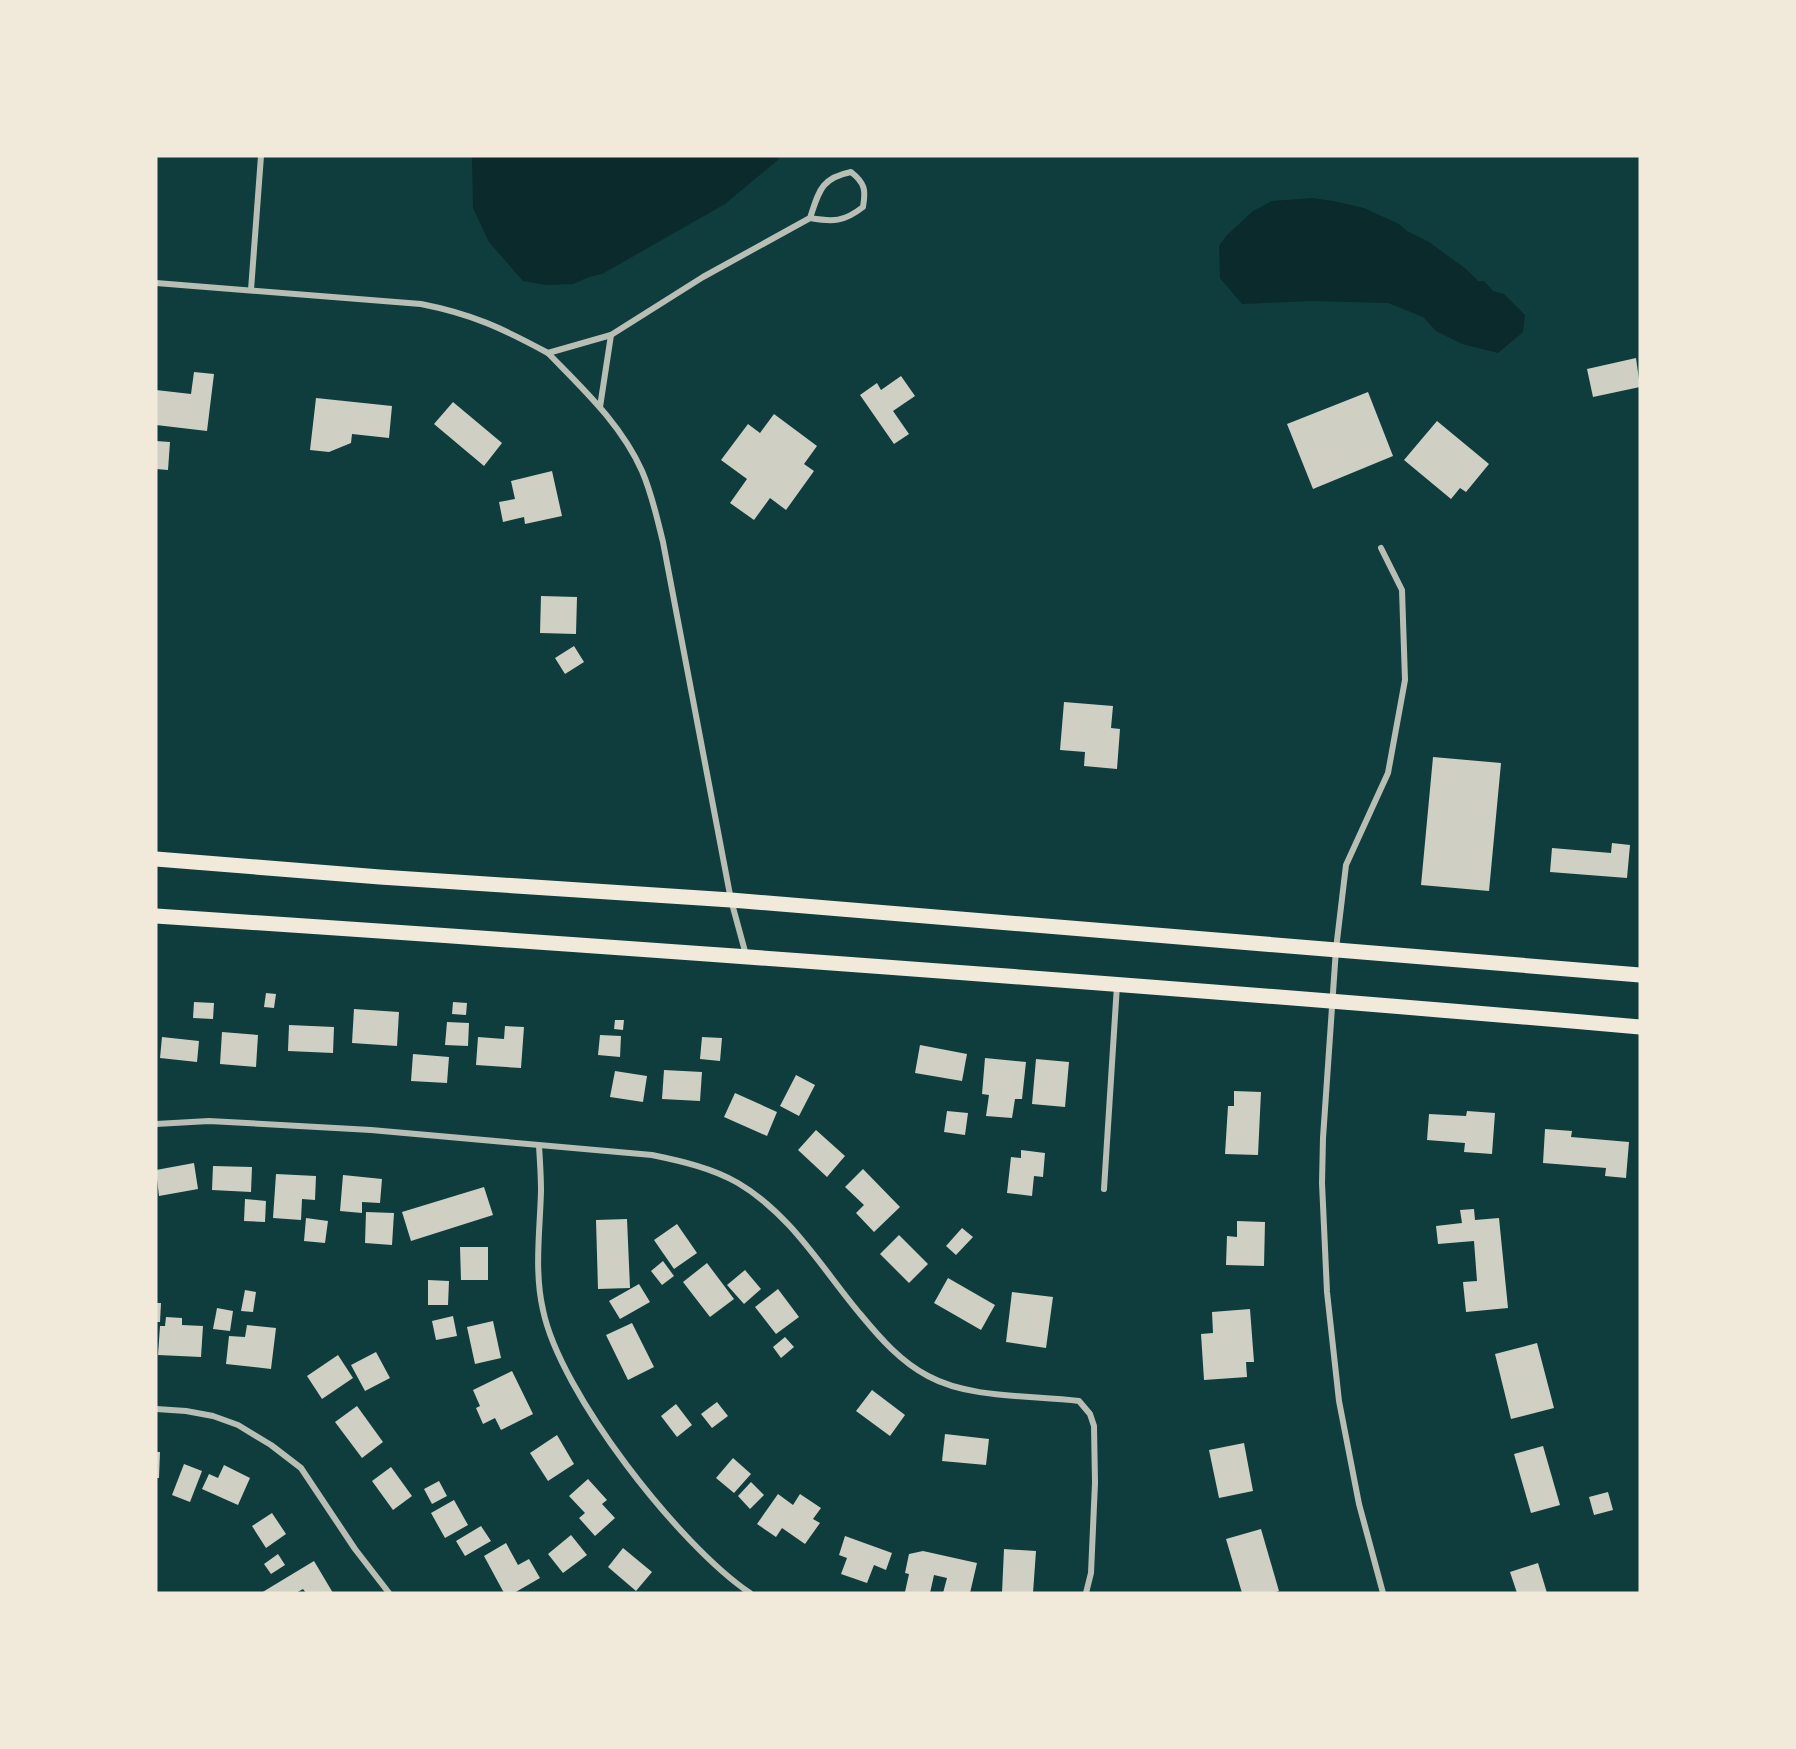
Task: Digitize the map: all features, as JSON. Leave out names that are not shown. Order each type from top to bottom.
[{"type":"main road","points":[[156,859],[380,877],[730,900],[1640,975]]},
{"type":"main road","points":[[156,916],[747,956],[1333,1000],[1640,1027]]},
{"type":"street","points":[[251,290],[261,156]]},
{"type":"street","points":[[548,353],[611,335],[703,277],[810,218],[828,221],[851,217],[863,207],[865,194],[861,180],[851,172],[835,175],[820,189],[810,218]]},
{"type":"street","points":[[156,283],[421,304],[453,310],[508,331],[548,353],[600,406],[630,448],[651,494],[657,516],[730,900],[747,956]]},
{"type":"street","points":[[600,406],[611,335]]},
{"type":"street","points":[[1381,548],[1402,591],[1405,680],[1388,772],[1346,865],[1336,949],[1322,1183],[1326,1292],[1341,1412],[1359,1504],[1383,1593]]},
{"type":"street","points":[[1104,1189],[1117,984]]},
{"type":"street","points":[[156,1124],[209,1121],[371,1130],[652,1155],[691,1164],[738,1183],[760,1198],[793,1229],[879,1336],[926,1375],[963,1390],[1079,1401],[1090,1414],[1094,1426],[1095,1483],[1091,1573],[1086,1593]]},
{"type":"street","points":[[539,1146],[541,1189],[539,1269],[542,1308],[550,1339],[569,1375],[623,1460],[692,1544],[750,1593]]},
{"type":"street","points":[[156,1409],[213,1416],[238,1425],[271,1444],[300,1468],[388,1593]]},
{"type":"water","points":[[472,156],[779,156],[778,160],[725,204],[602,274],[573,284],[546,285],[523,281],[489,242],[473,208]]},
{"type":"water","points":[[1312,198],[1364,208],[1399,224],[1407,231],[1429,242],[1466,269],[1478,281],[1484,281],[1493,291],[1504,294],[1525,315],[1523,332],[1498,353],[1462,344],[1436,331],[1423,317],[1388,303],[1312,301],[1242,304],[1220,278],[1219,246],[1226,236],[1253,211],[1272,201]]},
{"type":"building","points":[[1636,358],[1640,387],[1593,397],[1587,369]]},
{"type":"building","points":[[194,372],[214,374],[207,431],[156,425],[156,390],[191,394]]},
{"type":"building","points":[[901,376],[915,396],[893,411],[909,434],[894,444],[860,395],[877,383],[881,390]]},
{"type":"building","points":[[1368,392],[1393,456],[1313,489],[1287,424]]},
{"type":"building","points":[[316,398],[392,406],[389,438],[352,434],[351,443],[329,452],[310,450]]},
{"type":"building","points":[[453,402],[502,443],[484,466],[434,424]]},
{"type":"building","points":[[774,414],[817,446],[804,464],[814,471],[786,510],[770,498],[754,520],[730,503],[747,479],[721,460],[748,424],[760,433]]},
{"type":"building","points":[[1437,421],[1489,464],[1466,492],[1460,488],[1451,499],[1404,460]]},
{"type":"building","points":[[156,441],[170,442],[168,470],[156,469]]},
{"type":"building","points":[[552,471],[562,516],[525,524],[524,517],[503,522],[499,502],[515,499],[511,481]]},
{"type":"building","points":[[541,596],[577,597],[576,634],[540,633]]},
{"type":"building","points":[[574,646],[584,662],[565,674],[555,658]]},
{"type":"building","points":[[1064,702],[1113,706],[1111,728],[1120,729],[1117,769],[1084,766],[1085,752],[1060,750]]},
{"type":"building","points":[[1433,757],[1501,763],[1489,891],[1421,885]]},
{"type":"building","points":[[1612,843],[1630,845],[1627,878],[1550,872],[1552,848],[1611,853]]},
{"type":"building","points":[[266,993],[276,994],[274,1008],[264,1007]]},
{"type":"building","points":[[194,1002],[214,1003],[213,1019],[193,1018]]},
{"type":"building","points":[[453,1002],[467,1003],[466,1015],[452,1014]]},
{"type":"building","points":[[354,1009],[399,1012],[397,1046],[352,1043]]},
{"type":"building","points":[[615,1020],[624,1020],[623,1030],[614,1029]]},
{"type":"building","points":[[447,1022],[469,1023],[468,1046],[445,1045]]},
{"type":"building","points":[[289,1025],[334,1027],[333,1053],[288,1051]]},
{"type":"building","points":[[505,1026],[524,1027],[521,1068],[476,1065],[478,1037],[504,1039]]},
{"type":"building","points":[[222,1032],[258,1035],[256,1067],[220,1064]]},
{"type":"building","points":[[600,1035],[621,1036],[620,1057],[598,1055]]},
{"type":"building","points":[[162,1037],[199,1041],[197,1062],[160,1058]]},
{"type":"building","points":[[702,1037],[722,1038],[720,1061],[700,1059]]},
{"type":"building","points":[[920,1045],[967,1054],[962,1081],[915,1073]]},
{"type":"building","points":[[413,1054],[449,1057],[447,1083],[411,1081]]},
{"type":"building","points":[[985,1058],[1026,1062],[1022,1099],[1015,1099],[1012,1118],[986,1116],[989,1095],[982,1094]]},
{"type":"building","points":[[1036,1059],[1069,1062],[1065,1107],[1032,1104]]},
{"type":"building","points":[[664,1070],[702,1072],[700,1101],[662,1099]]},
{"type":"building","points":[[615,1071],[647,1076],[643,1102],[610,1097]]},
{"type":"building","points":[[796,1075],[815,1085],[799,1116],[780,1106]]},
{"type":"building","points":[[1234,1091],[1261,1092],[1258,1155],[1225,1154],[1228,1106],[1234,1106]]},
{"type":"building","points":[[735,1093],[777,1112],[767,1136],[724,1117]]},
{"type":"building","points":[[947,1111],[968,1113],[965,1135],[944,1132]]},
{"type":"building","points":[[1467,1111],[1495,1113],[1492,1154],[1464,1152],[1465,1143],[1427,1140],[1429,1114],[1466,1116]]},
{"type":"building","points":[[1545,1129],[1572,1131],[1571,1137],[1629,1142],[1626,1178],[1605,1176],[1606,1168],[1543,1163]]},
{"type":"building","points":[[816,1130],[845,1156],[827,1177],[798,1150]]},
{"type":"building","points":[[1021,1150],[1045,1153],[1043,1177],[1034,1176],[1032,1196],[1007,1193],[1011,1157],[1021,1158]]},
{"type":"building","points":[[194,1163],[198,1189],[159,1196],[156,1170]]},
{"type":"building","points":[[213,1166],[252,1167],[251,1192],[212,1190]]},
{"type":"building","points":[[863,1169],[900,1207],[874,1232],[856,1213],[864,1205],[845,1187]]},
{"type":"building","points":[[276,1174],[316,1176],[315,1200],[302,1199],[301,1220],[273,1218]]},
{"type":"building","points":[[343,1175],[382,1179],[380,1203],[362,1202],[362,1213],[340,1211]]},
{"type":"building","points":[[484,1187],[493,1215],[411,1241],[402,1212]]},
{"type":"building","points":[[245,1199],[266,1201],[265,1222],[244,1221]]},
{"type":"building","points":[[1474,1209],[1475,1220],[1499,1218],[1508,1308],[1466,1312],[1463,1282],[1477,1281],[1474,1241],[1438,1244],[1436,1226],[1462,1223],[1460,1210]]},
{"type":"building","points":[[366,1212],[394,1213],[392,1245],[365,1243]]},
{"type":"building","points":[[306,1218],[328,1221],[325,1243],[304,1241]]},
{"type":"building","points":[[627,1219],[630,1288],[598,1289],[596,1220]]},
{"type":"building","points":[[1237,1221],[1265,1222],[1264,1266],[1226,1265],[1227,1236],[1237,1237]]},
{"type":"building","points":[[677,1224],[697,1253],[674,1269],[654,1240]]},
{"type":"building","points":[[962,1228],[973,1237],[956,1255],[946,1246]]},
{"type":"building","points":[[899,1235],[928,1264],[909,1283],[880,1254]]},
{"type":"building","points":[[460,1247],[488,1247],[488,1280],[461,1280]]},
{"type":"building","points":[[663,1261],[674,1276],[662,1285],[651,1271]]},
{"type":"building","points":[[707,1263],[734,1299],[710,1317],[683,1282]]},
{"type":"building","points":[[745,1270],[761,1289],[744,1304],[727,1285]]},
{"type":"building","points":[[948,1278],[995,1305],[981,1330],[934,1303]]},
{"type":"building","points":[[428,1280],[449,1281],[448,1305],[428,1305]]},
{"type":"building","points":[[639,1284],[650,1302],[620,1319],[609,1301]]},
{"type":"building","points":[[778,1289],[799,1317],[776,1334],[755,1307]]},
{"type":"building","points":[[245,1290],[256,1292],[253,1312],[241,1311]]},
{"type":"building","points":[[1012,1292],[1053,1297],[1046,1348],[1006,1342]]},
{"type":"building","points":[[156,1303],[161,1303],[160,1322],[156,1322]]},
{"type":"building","points":[[217,1308],[233,1311],[230,1331],[213,1329]]},
{"type":"building","points":[[1250,1309],[1254,1362],[1246,1362],[1247,1377],[1204,1380],[1201,1334],[1213,1333],[1212,1312]]},
{"type":"building","points":[[453,1316],[457,1336],[436,1340],[432,1321]]},
{"type":"building","points":[[166,1317],[182,1318],[182,1325],[203,1326],[201,1357],[158,1355],[160,1326],[165,1326]]},
{"type":"building","points":[[493,1321],[501,1358],[475,1364],[467,1327]]},
{"type":"building","points":[[632,1323],[654,1367],[628,1380],[606,1335]]},
{"type":"building","points":[[247,1325],[276,1328],[271,1369],[226,1364],[229,1336],[245,1337]]},
{"type":"building","points":[[785,1337],[794,1347],[781,1358],[773,1347]]},
{"type":"building","points":[[1537,1343],[1554,1408],[1511,1419],[1495,1354]]},
{"type":"building","points":[[376,1352],[390,1378],[365,1391],[351,1365]]},
{"type":"building","points":[[338,1355],[353,1378],[322,1399],[307,1376]]},
{"type":"building","points":[[512,1371],[533,1414],[501,1430],[495,1418],[483,1424],[476,1408],[480,1406],[473,1390]]},
{"type":"building","points":[[872,1390],[905,1415],[890,1436],[856,1411]]},
{"type":"building","points":[[717,1402],[728,1416],[712,1428],[701,1414]]},
{"type":"building","points":[[676,1404],[692,1425],[677,1437],[661,1416]]},
{"type":"building","points":[[357,1406],[383,1442],[362,1458],[335,1422]]},
{"type":"building","points":[[945,1434],[989,1439],[986,1465],[942,1461]]},
{"type":"building","points":[[557,1435],[574,1464],[548,1481],[530,1453]]},
{"type":"building","points":[[1244,1443],[1253,1491],[1219,1498],[1209,1450]]},
{"type":"building","points":[[1543,1446],[1560,1505],[1531,1513],[1514,1454]]},
{"type":"building","points":[[156,1452],[160,1452],[159,1478],[156,1478]]},
{"type":"building","points":[[733,1458],[751,1474],[734,1493],[716,1478]]},
{"type":"building","points":[[184,1464],[202,1471],[190,1502],[172,1495]]},
{"type":"building","points":[[224,1465],[250,1478],[238,1505],[202,1489],[209,1474],[218,1478]]},
{"type":"building","points":[[391,1467],[412,1496],[393,1510],[372,1481]]},
{"type":"building","points":[[588,1479],[607,1500],[602,1504],[615,1518],[595,1536],[579,1518],[585,1513],[569,1496]]},
{"type":"building","points":[[439,1481],[447,1496],[432,1504],[424,1489]]},
{"type":"building","points":[[751,1482],[764,1495],[750,1509],[738,1496]]},
{"type":"building","points":[[1608,1492],[1613,1510],[1594,1515],[1589,1497]]},
{"type":"building","points":[[778,1494],[793,1505],[800,1494],[821,1508],[813,1519],[820,1523],[805,1544],[782,1528],[776,1537],[757,1524]]},
{"type":"building","points":[[454,1500],[468,1525],[445,1538],[431,1513]]},
{"type":"building","points":[[272,1513],[286,1534],[266,1548],[252,1526]]},
{"type":"building","points":[[481,1526],[491,1541],[465,1556],[456,1541]]},
{"type":"building","points":[[1261,1529],[1279,1591],[1242,1593],[1226,1539]]},
{"type":"building","points":[[571,1535],[587,1555],[563,1573],[548,1554]]},
{"type":"building","points":[[845,1536],[892,1553],[886,1570],[874,1565],[867,1583],[841,1574],[847,1558],[839,1555]]},
{"type":"building","points":[[506,1543],[518,1565],[529,1559],[540,1578],[514,1593],[504,1593],[484,1556]]},
{"type":"building","points":[[623,1548],[652,1572],[636,1591],[608,1567]]},
{"type":"building","points":[[1004,1549],[1036,1551],[1033,1593],[1002,1593]]},
{"type":"building","points":[[923,1551],[977,1563],[970,1593],[943,1593],[947,1578],[934,1575],[930,1593],[905,1592],[909,1574],[905,1573],[909,1554]]},
{"type":"building","points":[[278,1554],[285,1565],[271,1574],[264,1564]]},
{"type":"building","points":[[314,1561],[333,1593],[306,1593],[303,1589],[296,1593],[261,1593]]},
{"type":"building","points":[[1538,1563],[1547,1593],[1517,1593],[1510,1572]]}]
